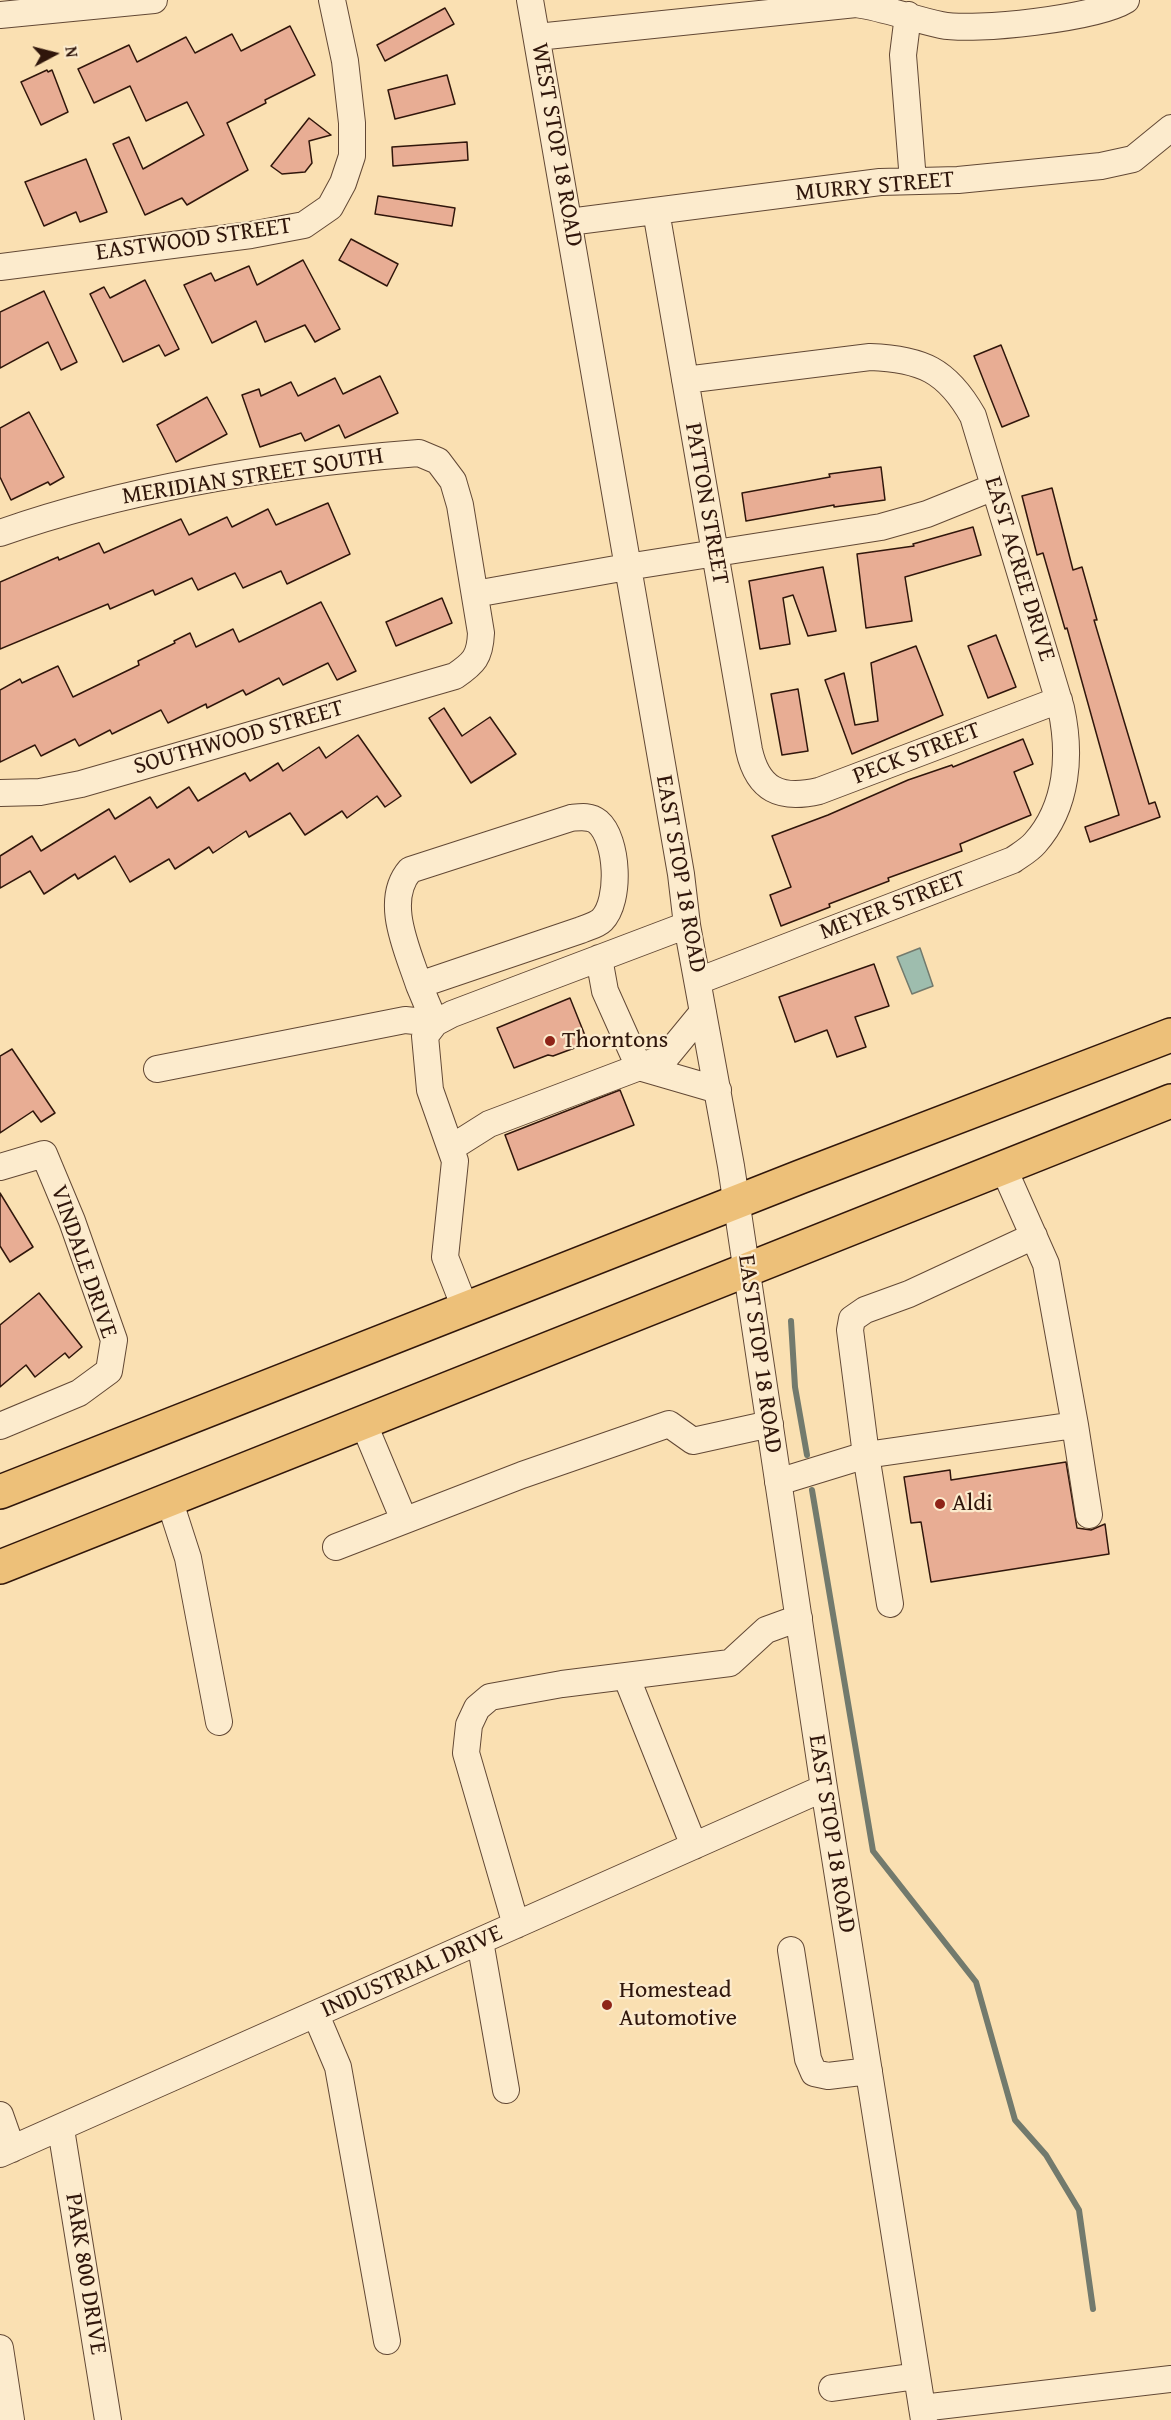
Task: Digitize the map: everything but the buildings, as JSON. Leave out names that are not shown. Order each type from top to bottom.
[{"type":"main road","points":[[0,1492],[465,1308],[1171,1035]]},
{"type":"main road","points":[[0,1567],[1171,1101]]},
{"type":"street","points":[[0,15],[154,0]]},
{"type":"street","name":"EASTWOOD STREET","points":[[0,267],[251,235],[304,225],[330,207],[343,183],[352,156],[352,123],[345,62],[332,0]]},
{"type":"street","name":"WEST STOP 18 ROAD","points":[[530,0],[581,290]]},
{"type":"street","points":[[537,37],[856,4],[878,7],[942,25],[972,27],[1071,17],[1102,11],[1126,0]]},
{"type":"street","points":[[908,15],[903,55],[914,182]]},
{"type":"street","name":"MURRY STREET","points":[[569,222],[880,182],[958,180],[1101,166],[1133,159],[1171,128]]},
{"type":"street","name":"PATTON STREET","points":[[656,211],[753,768],[760,780],[772,789]]},
{"type":"street","name":"EAST STOP 18 ROAD","points":[[581,290],[679,862],[687,925],[737,1202],[824,1788],[923,2414]]},
{"type":"street","name":"EAST ACREE DRIVE","points":[[685,380],[870,357],[895,358],[919,364],[942,376],[961,396],[973,416],[1059,700],[1067,733],[1067,762],[1061,798]]},
{"type":"street","name":"MERIDIAN STREET SOUTH","points":[[0,533],[133,494],[232,476],[419,453],[438,461],[453,481],[460,505],[475,594]]},
{"type":"street","points":[[475,594],[891,525],[927,514],[994,487]]},
{"type":"street","name":"SOUTHWOOD STREET","points":[[0,794],[40,792],[81,784],[455,676],[473,663],[481,647],[479,613],[475,594]]},
{"type":"street","name":"PECK STREET","points":[[772,789],[806,794],[819,791],[1059,700]]},
{"type":"street","name":"MEYER STREET","points":[[698,981],[1013,860],[1034,844],[1048,826],[1061,798]]},
{"type":"street","points":[[419,985],[581,930],[603,919],[609,909],[615,880],[610,842],[598,821],[587,816],[571,818],[410,870],[402,880],[399,893],[399,922],[419,985],[435,1023]]},
{"type":"street","points":[[465,1308],[446,1257],[455,1161],[430,1090],[425,1036],[435,1023],[452,1014],[687,925]]},
{"type":"street","points":[[599,958],[605,991],[639,1067],[718,1090]]},
{"type":"street","points":[[451,1148],[489,1124],[666,1057],[703,1012]]},
{"type":"street","points":[[157,1069],[405,1020],[435,1023]]},
{"type":"street","name":"VINDALE DRIVE","points":[[0,1167],[44,1154],[72,1221],[114,1340],[109,1371],[79,1393],[0,1426]]},
{"type":"street","points":[[1003,1167],[1046,1264],[1089,1515]]},
{"type":"street","points":[[890,1604],[866,1455],[850,1330],[852,1319],[865,1310],[909,1294],[1034,1236]]},
{"type":"street","points":[[363,1422],[404,1520]]},
{"type":"street","points":[[336,1547],[522,1474],[669,1424],[693,1441],[770,1424]]},
{"type":"street","points":[[778,1482],[866,1455],[1075,1425]]},
{"type":"street","points":[[170,1499],[188,1558],[219,1722]]},
{"type":"street","points":[[516,1925],[466,1753],[469,1725],[477,1708],[490,1697],[730,1663],[766,1630],[798,1618]]},
{"type":"street","points":[[626,1676],[694,1846]]},
{"type":"street","name":"INDUSTRIAL DRIVE","points":[[6,2152],[824,1788]]},
{"type":"street","points":[[480,1941],[506,2090]]},
{"type":"street","points":[[791,1950],[808,2059],[814,2073],[828,2076],[869,2071]]},
{"type":"street","points":[[316,2015],[338,2067],[387,2341]]},
{"type":"street","points":[[0,2115],[6,2152]]},
{"type":"street","name":"PARK 800 DRIVE","points":[[61,2129],[108,2420]]},
{"type":"street","points":[[0,2348],[11,2420]]},
{"type":"street","points":[[832,2388],[917,2376]]},
{"type":"street","points":[[923,2414],[1171,2379]]},
{"type":"shaded area","points":[[920,948],[933,986],[912,994],[897,957]]},
{"type":"waterway","points":[[791,1321],[795,1387],[807,1455]]},
{"type":"waterway","points":[[812,1490],[873,1851],[976,1982],[1015,2120],[1046,2155],[1079,2210],[1093,2309]]},
{"type":"place","name":"Thorntons","points":[[550,1041]]},
{"type":"place","name":"Aldi","points":[[940,1504]]},
{"type":"place","name":"Homestead Automotive","points":[[607,2005]]}]
